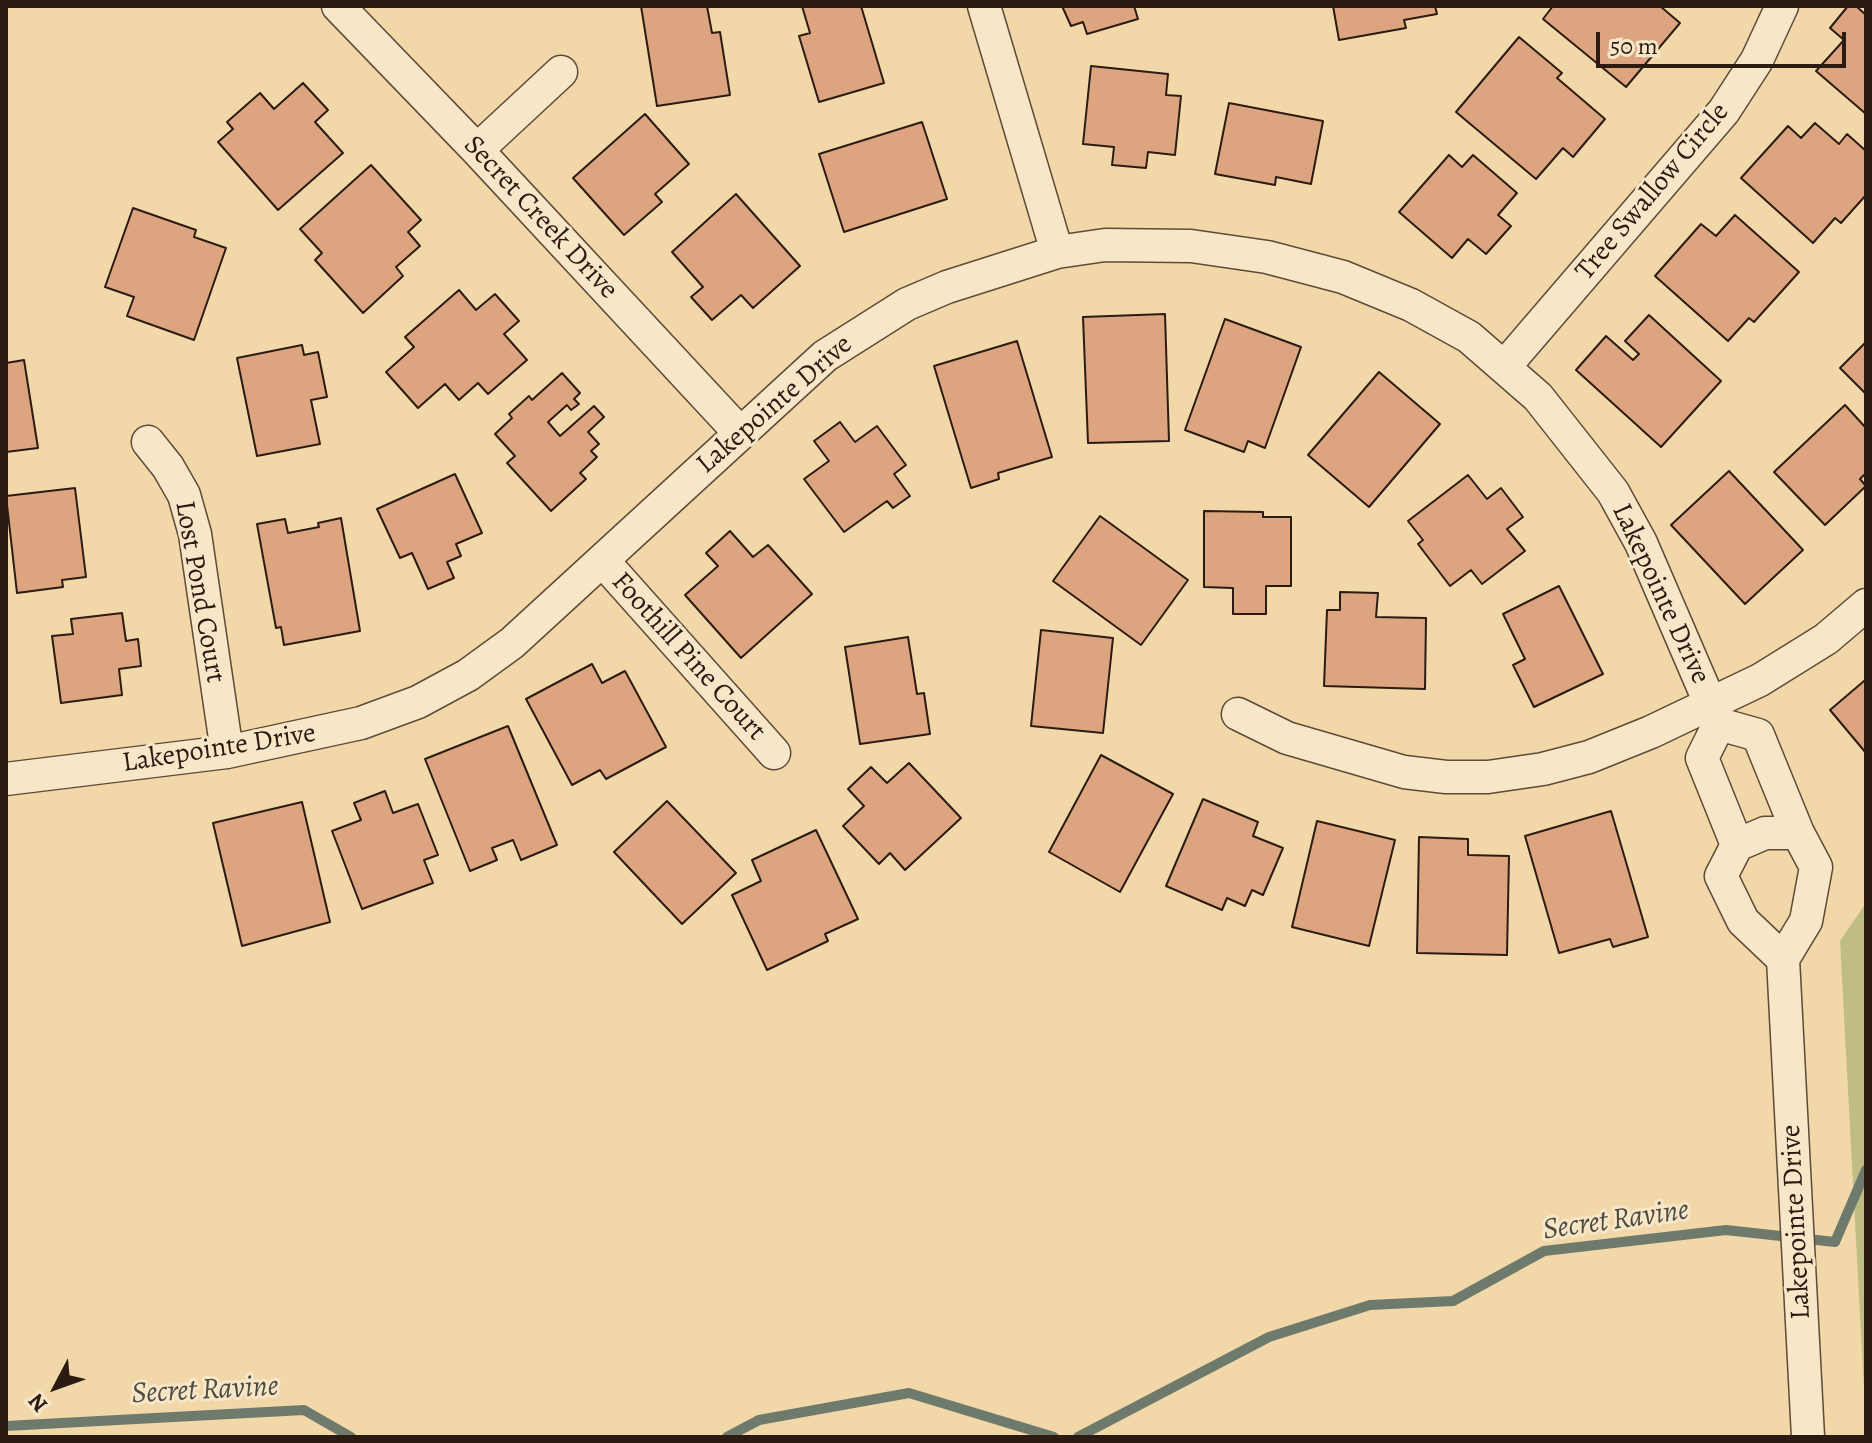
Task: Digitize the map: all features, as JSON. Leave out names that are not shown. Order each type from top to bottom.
[{"type":"street","name":"Secret Creek Drive","points":[[338,6],[477,150],[740,433]]},
{"type":"street","points":[[984,6],[1057,252]]},
{"type":"street","name":"Tree Swallow Circle","points":[[1505,366],[1724,111],[1757,60],[1782,6]]},
{"type":"street","points":[[477,150],[561,72]]},
{"type":"street","name":"Lakepointe Drive","points":[[6,779],[227,752],[361,723],[418,702],[468,675],[512,643],[825,356],[907,304],[947,287],[1057,252],[1105,245],[1191,246],[1267,257],[1343,277],[1411,305],[1469,337],[1538,397],[1613,492],[1641,543],[1714,714]]},
{"type":"street","name":"Lost Pond Court","points":[[148,442],[168,467],[184,495],[195,534],[227,752]]},
{"type":"street","name":"Foothill Pine Court","points":[[603,561],[774,753]]},
{"type":"street","points":[[1238,714],[1287,738],[1346,758],[1404,772],[1474,777],[1543,769],[1589,757],[1714,714],[1760,680],[1826,639],[1866,605]]},
{"type":"street","points":[[1714,714],[1758,735],[1798,833],[1816,867],[1806,921],[1783,959],[1743,921],[1721,876],[1737,845],[1765,833],[1798,833]]},
{"type":"street","points":[[1714,714],[1702,758],[1737,845]]},
{"type":"street","name":"Lakepointe Drive","points":[[1783,959],[1808,1437]]},
{"type":"shaded area","points":[[1866,903],[1866,1427],[1840,941]]},
{"type":"building","points":[[641,6],[707,6],[712,33],[720,32],[730,95],[657,106]]},
{"type":"building","points":[[802,6],[861,6],[884,83],[819,102],[799,36],[810,33]]},
{"type":"building","points":[[1062,6],[1134,6],[1138,19],[1087,34],[1083,22],[1071,26]]},
{"type":"building","points":[[1333,6],[1435,6],[1437,14],[1404,20],[1406,28],[1339,40]]},
{"type":"building","points":[[1553,6],[1660,6],[1680,23],[1626,87],[1543,19]]},
{"type":"building","points":[[1848,6],[1856,6],[1866,15],[1866,114],[1816,71],[1844,40],[1830,28]]},
{"type":"building","points":[[1519,37],[1562,73],[1557,78],[1605,119],[1573,157],[1563,148],[1536,179],[1456,112]]},
{"type":"building","points":[[1091,66],[1168,74],[1166,95],[1181,96],[1175,155],[1148,152],[1146,168],[1112,165],[1114,147],[1083,144]]},
{"type":"building","points":[[303,83],[328,110],[315,122],[343,153],[278,210],[218,142],[233,129],[227,122],[260,93],[274,109]]},
{"type":"building","points":[[1229,103],[1323,121],[1311,184],[1276,177],[1275,185],[1215,174]]},
{"type":"building","points":[[645,114],[689,164],[655,194],[662,202],[624,235],[573,178]]},
{"type":"building","points":[[922,122],[947,199],[844,232],[819,154]]},
{"type":"building","points":[[1815,123],[1839,144],[1847,134],[1866,151],[1866,195],[1841,223],[1835,218],[1813,243],[1741,178],[1788,126],[1801,138]]},
{"type":"building","points":[[1449,155],[1462,167],[1473,155],[1517,193],[1498,215],[1511,226],[1486,254],[1468,239],[1452,258],[1399,212]]},
{"type":"building","points":[[371,165],[421,220],[408,232],[420,246],[396,267],[403,276],[363,313],[315,260],[322,253],[300,229]]},
{"type":"building","points":[[736,194],[800,266],[753,308],[741,295],[712,320],[691,297],[703,287],[672,252]]},
{"type":"building","points":[[133,208],[196,230],[194,237],[226,248],[194,340],[127,316],[134,297],[105,287]]},
{"type":"building","points":[[1735,215],[1799,272],[1754,322],[1749,318],[1728,341],[1655,276],[1701,224],[1716,236]]},
{"type":"building","points":[[459,290],[476,310],[495,294],[519,321],[504,334],[527,360],[488,394],[478,383],[459,400],[445,384],[418,408],[386,372],[414,347],[405,337]]},
{"type":"building","points":[[1165,314],[1169,441],[1088,443],[1083,317]]},
{"type":"building","points":[[1649,315],[1721,381],[1661,447],[1576,370],[1606,336],[1633,360],[1639,354],[1625,341]]},
{"type":"building","points":[[1225,319],[1301,347],[1265,448],[1248,441],[1244,452],[1185,430]]},
{"type":"building","points":[[1017,341],[1052,457],[998,473],[999,479],[971,488],[934,366]]},
{"type":"building","points":[[1866,342],[1866,394],[1840,368]]},
{"type":"building","points":[[302,345],[304,355],[318,352],[327,397],[311,400],[320,444],[257,456],[237,358]]},
{"type":"building","points":[[24,360],[38,448],[6,452],[6,363]]},
{"type":"building","points":[[1379,372],[1440,424],[1369,507],[1308,455]]},
{"type":"building","points":[[562,373],[580,393],[574,399],[579,404],[571,410],[567,405],[548,422],[560,436],[594,406],[604,417],[588,432],[599,444],[591,451],[597,457],[580,473],[586,479],[551,511],[507,463],[515,456],[495,434],[512,418],[509,414],[529,396],[532,400]]},
{"type":"building","points":[[1845,405],[1866,428],[1866,473],[1860,479],[1866,486],[1825,525],[1774,472]]},
{"type":"building","points":[[840,422],[855,442],[877,426],[906,465],[894,474],[910,496],[893,508],[887,501],[844,532],[804,479],[829,461],[814,441]]},
{"type":"building","points":[[1729,471],[1803,550],[1745,604],[1671,525]]},
{"type":"building","points":[[455,474],[482,533],[456,544],[461,556],[447,562],[454,578],[428,589],[412,553],[400,558],[377,509]]},
{"type":"building","points":[[1468,475],[1487,499],[1501,488],[1523,517],[1507,529],[1525,551],[1482,584],[1471,570],[1450,586],[1418,544],[1423,540],[1408,521]]},
{"type":"building","points":[[75,488],[86,577],[62,580],[63,587],[17,593],[6,496]]},
{"type":"building","points":[[1204,511],[1263,512],[1263,517],[1291,517],[1291,586],[1266,586],[1266,614],[1233,614],[1233,588],[1204,587]]},
{"type":"building","points":[[1100,516],[1188,580],[1141,645],[1053,581]]},
{"type":"building","points":[[341,518],[360,631],[284,645],[281,627],[276,628],[257,524],[285,519],[288,533],[319,527],[318,523]]},
{"type":"building","points":[[730,531],[753,557],[768,545],[812,594],[741,658],[685,595],[718,566],[706,553]]},
{"type":"building","points":[[1559,586],[1603,674],[1534,707],[1513,665],[1525,659],[1503,614]]},
{"type":"building","points":[[1340,592],[1378,593],[1376,617],[1426,618],[1425,689],[1324,686],[1327,610],[1340,610]]},
{"type":"building","points":[[122,613],[126,641],[138,639],[141,666],[119,669],[122,695],[61,703],[52,636],[73,634],[71,619]]},
{"type":"building","points":[[1041,630],[1113,638],[1103,733],[1031,726]]},
{"type":"building","points":[[908,637],[917,694],[924,693],[930,734],[860,744],[845,647]]},
{"type":"building","points":[[592,664],[602,683],[625,671],[666,747],[606,779],[600,770],[572,785],[526,699]]},
{"type":"building","points":[[1864,681],[1866,683],[1866,753],[1830,710]]},
{"type":"building","points":[[508,726],[557,845],[521,860],[513,840],[492,848],[497,860],[470,871],[425,759]]},
{"type":"building","points":[[1101,755],[1173,794],[1120,892],[1049,852]]},
{"type":"building","points":[[909,763],[961,818],[905,870],[890,853],[879,864],[843,826],[864,806],[848,789],[871,767],[887,783]]},
{"type":"building","points":[[385,791],[393,813],[418,804],[438,855],[424,860],[433,883],[362,909],[332,831],[361,820],[354,803]]},
{"type":"building","points":[[1203,799],[1258,822],[1253,836],[1283,848],[1263,895],[1252,890],[1245,906],[1227,898],[1222,910],[1166,886]]},
{"type":"building","points":[[667,801],[736,873],[682,924],[614,852]]},
{"type":"building","points":[[302,802],[330,922],[242,946],[213,823]]},
{"type":"building","points":[[1611,811],[1648,937],[1613,947],[1610,939],[1559,953],[1525,836]]},
{"type":"building","points":[[1317,821],[1395,840],[1369,946],[1292,927]]},
{"type":"building","points":[[816,830],[858,919],[825,934],[828,941],[767,970],[732,895],[761,881],[752,860]]},
{"type":"building","points":[[1419,837],[1468,839],[1468,855],[1509,856],[1507,955],[1417,953]]},
{"type":"waterway","name":"Secret Ravine","points":[[1078,1437],[1269,1337],[1370,1305],[1453,1301],[1544,1251],[1726,1230],[1835,1242],[1866,1170]]},
{"type":"waterway","name":"Secret Ravine","points":[[727,1437],[759,1420],[909,1393],[1054,1437]]},
{"type":"waterway","name":"Secret Ravine","points":[[6,1426],[304,1410],[351,1437]]}]
